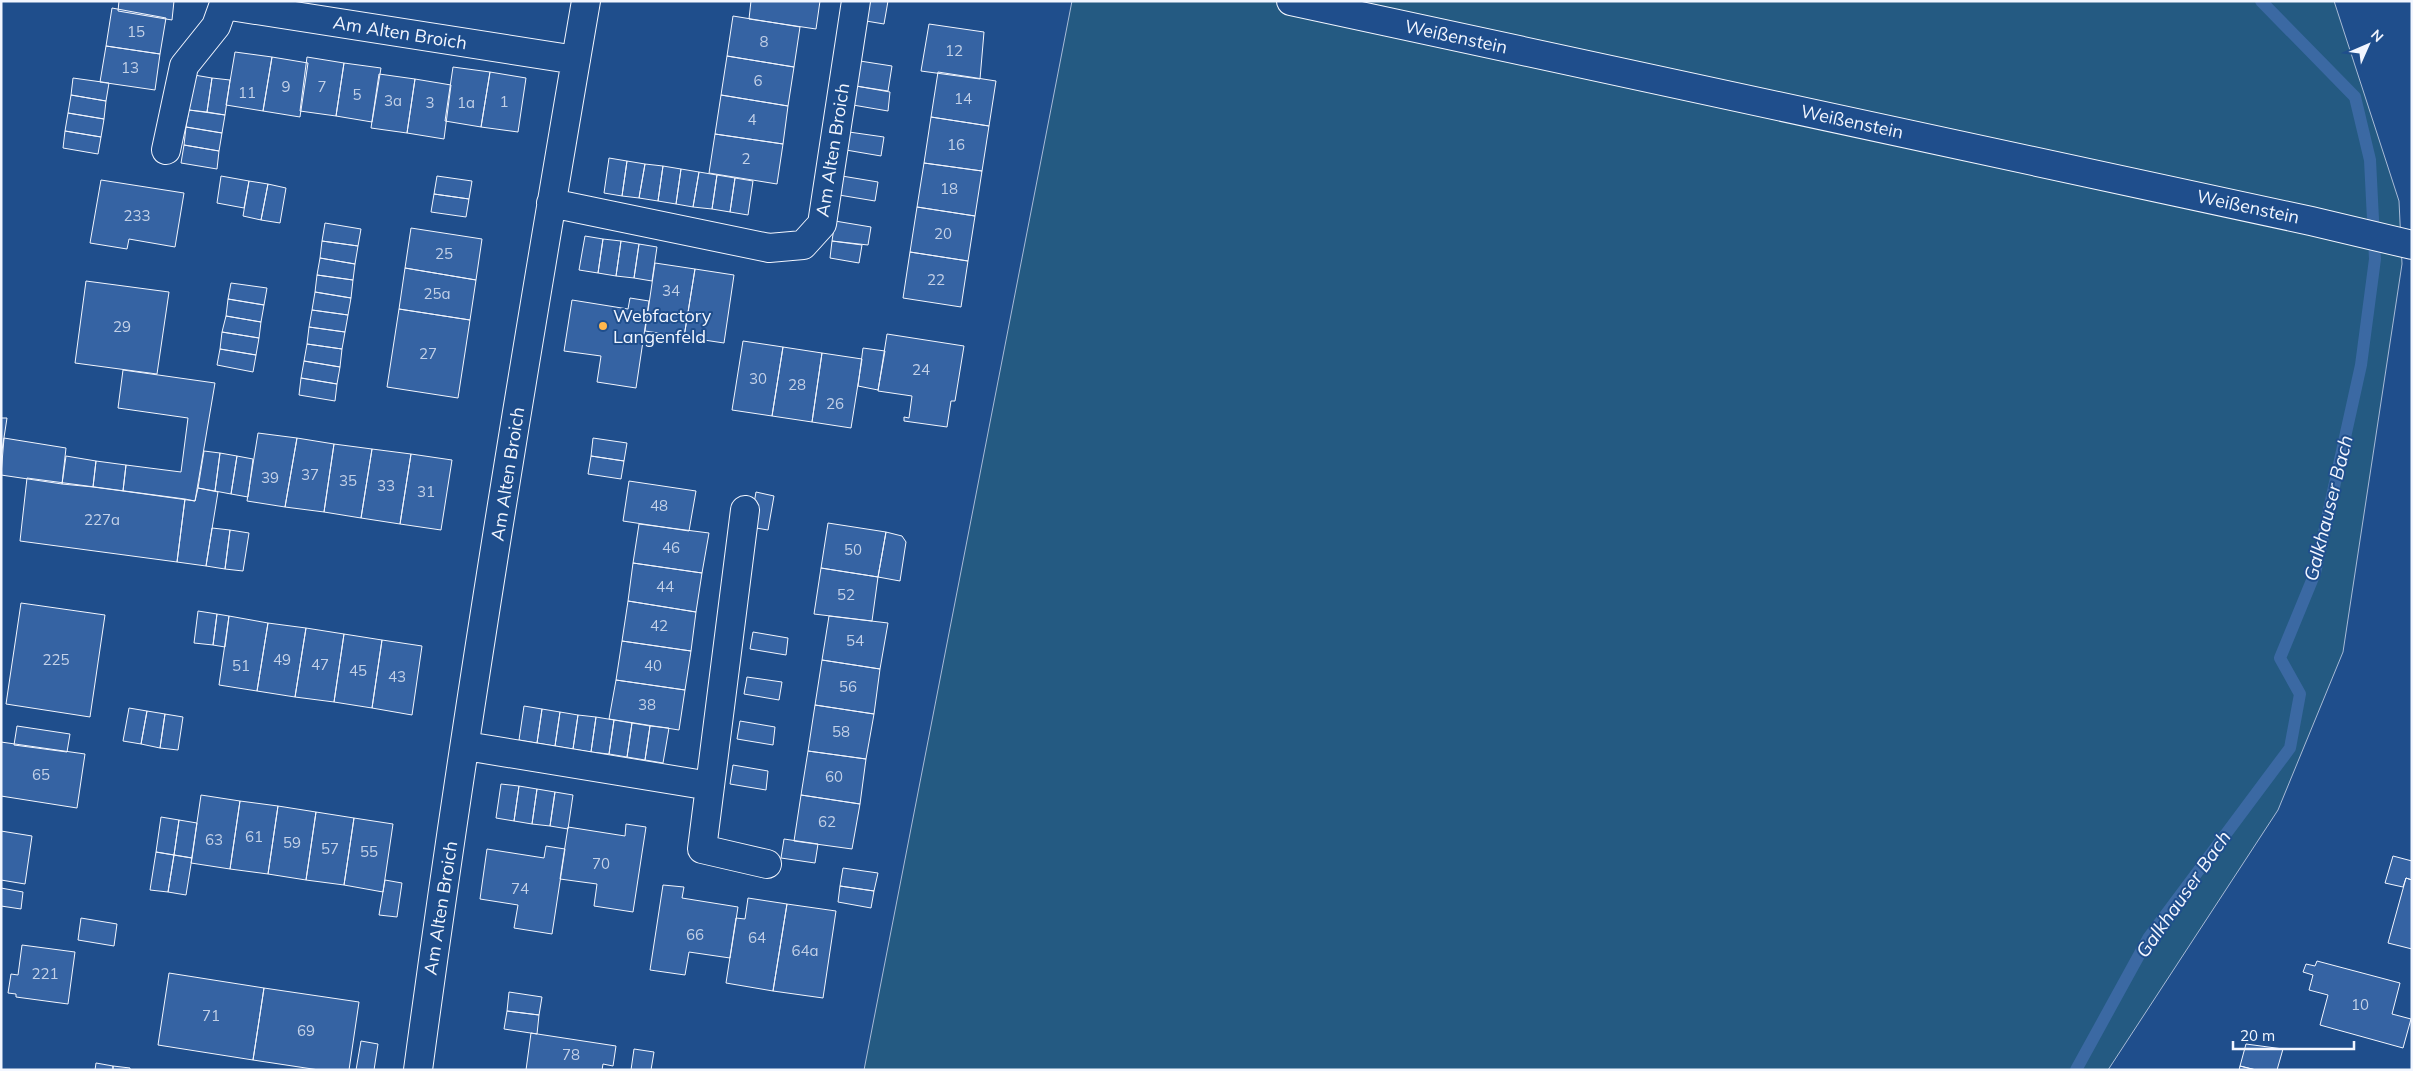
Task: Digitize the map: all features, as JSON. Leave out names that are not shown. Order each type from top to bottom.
[{"type":"street","name":"Am Alten Broich","points":[[418,1070],[550,203],[586,1]]},
{"type":"street","name":"Am Alten Broich","points":[[550,203],[769,248],[803,245],[822,224],[856,1]]},
{"type":"street","name":"Weißenstein","points":[[1291,1],[2311,221],[2412,245]]},
{"type":"street","name":"Am Alten Broich","points":[[166,150],[184,66],[216,26],[224,3],[576,60]]},
{"type":"street","points":[[745,510],[702,849],[767,864]]},
{"type":"street","points":[[466,746],[710,786]]},
{"type":"shaded area","points":[[1072,1],[2334,1],[2399,201],[2402,264],[2343,652],[2278,810],[2108,1070],[864,1070]]},
{"type":"building","points":[[119,1],[174,1],[172,20],[118,11]]},
{"type":"building","points":[[751,1],[820,1],[816,29],[749,19]]},
{"type":"building","points":[[869,1],[888,1],[884,24],[866,21]]},
{"type":"building","points":[[112,8],[166,18],[160,54],[106,46]]},
{"type":"building","points":[[733,16],[800,27],[794,67],[727,56]]},
{"type":"building","points":[[929,24],[984,32],[980,79],[921,71]]},
{"type":"building","points":[[106,46],[160,54],[155,90],[100,82]]},
{"type":"building","points":[[235,52],[272,57],[263,111],[226,105]]},
{"type":"building","points":[[727,56],[794,67],[788,106],[721,95]]},
{"type":"building","points":[[272,57],[308,63],[300,117],[263,111]]},
{"type":"building","points":[[307,57],[344,63],[336,116],[300,111]]},
{"type":"building","points":[[860,61],[892,66],[888,91],[856,86]]},
{"type":"building","points":[[344,63],[381,68],[372,122],[336,116]]},
{"type":"building","points":[[453,67],[490,72],[481,127],[445,121]]},
{"type":"building","points":[[490,72],[526,78],[518,132],[481,127]]},
{"type":"building","points":[[938,72],[996,81],[989,126],[931,117]]},
{"type":"building","points":[[379,74],[415,79],[407,133],[371,128]]},
{"type":"building","points":[[194,75],[212,78],[207,112],[189,110]]},
{"type":"building","points":[[73,78],[109,83],[106,101],[71,95]]},
{"type":"building","points":[[212,78],[230,80],[225,115],[207,112]]},
{"type":"building","points":[[415,79],[451,85],[444,139],[407,133]]},
{"type":"building","points":[[856,86],[890,92],[888,111],[853,105]]},
{"type":"building","points":[[71,95],[106,101],[104,119],[68,113]]},
{"type":"building","points":[[721,95],[788,106],[783,144],[715,134]]},
{"type":"building","points":[[189,110],[225,115],[222,133],[186,127]]},
{"type":"building","points":[[68,113],[104,119],[101,137],[65,131]]},
{"type":"building","points":[[931,117],[989,126],[982,171],[924,163]]},
{"type":"building","points":[[186,127],[222,133],[219,151],[184,145]]},
{"type":"building","points":[[65,131],[101,137],[98,154],[63,148]]},
{"type":"building","points":[[849,132],[884,137],[881,156],[846,150]]},
{"type":"building","points":[[715,134],[783,144],[777,184],[709,173]]},
{"type":"building","points":[[184,145],[219,151],[217,169],[181,163]]},
{"type":"building","points":[[609,158],[627,161],[622,196],[604,193]]},
{"type":"building","points":[[627,161],[645,164],[639,198],[622,196]]},
{"type":"building","points":[[924,163],[982,171],[975,216],[917,207]]},
{"type":"building","points":[[645,164],[663,166],[658,201],[639,198]]},
{"type":"building","points":[[663,166],[681,169],[676,204],[658,201]]},
{"type":"building","points":[[681,169],[699,172],[693,207],[676,204]]},
{"type":"building","points":[[699,172],[717,175],[712,209],[693,207]]},
{"type":"building","points":[[717,175],[735,178],[730,212],[712,209]]},
{"type":"building","points":[[221,176],[249,181],[244,208],[217,203]]},
{"type":"building","points":[[437,176],[472,181],[469,199],[434,194]]},
{"type":"building","points":[[842,176],[878,182],[875,201],[839,195]]},
{"type":"building","points":[[735,178],[753,181],[748,215],[730,212]]},
{"type":"building","points":[[101,180],[184,193],[175,247],[129,239],[127,249],[90,243]]},
{"type":"building","points":[[249,181],[268,184],[261,220],[243,216]]},
{"type":"building","points":[[268,184],[286,188],[280,223],[261,220]]},
{"type":"building","points":[[434,194],[469,199],[466,217],[431,212]]},
{"type":"building","points":[[917,207],[975,216],[968,261],[910,252]]},
{"type":"building","points":[[835,221],[871,227],[868,245],[832,241]]},
{"type":"building","points":[[325,223],[361,229],[358,246],[322,241]]},
{"type":"building","points":[[411,228],[482,239],[476,280],[405,268]]},
{"type":"building","points":[[585,236],[603,239],[598,273],[579,270]]},
{"type":"building","points":[[603,239],[621,241],[616,276],[598,273]]},
{"type":"building","points":[[322,241],[358,246],[355,264],[320,258]]},
{"type":"building","points":[[621,241],[639,244],[634,278],[616,276]]},
{"type":"building","points":[[832,241],[862,245],[859,263],[830,258]]},
{"type":"building","points":[[639,244],[657,247],[652,281],[634,278]]},
{"type":"building","points":[[910,252],[968,261],[961,307],[903,298]]},
{"type":"building","points":[[320,258],[355,264],[353,280],[317,275]]},
{"type":"building","points":[[655,263],[695,269],[684,337],[645,331]]},
{"type":"building","points":[[405,268],[476,280],[470,320],[399,309]]},
{"type":"building","points":[[695,269],[734,275],[724,343],[684,337]]},
{"type":"building","points":[[317,275],[353,280],[351,298],[315,292]]},
{"type":"building","points":[[86,281],[169,292],[157,374],[75,363]]},
{"type":"building","points":[[231,283],[267,288],[264,305],[228,299]]},
{"type":"building","points":[[315,292],[351,298],[348,315],[312,310]]},
{"type":"building","points":[[630,298],[649,301],[636,388],[597,382],[601,356],[564,351],[572,300],[628,309]]},
{"type":"building","points":[[228,299],[264,305],[261,322],[226,316]]},
{"type":"building","points":[[399,309],[470,320],[458,398],[387,387]]},
{"type":"building","points":[[312,310],[348,315],[345,332],[309,327]]},
{"type":"building","points":[[226,316],[261,322],[259,338],[222,332]]},
{"type":"building","points":[[309,327],[345,332],[342,349],[307,344]]},
{"type":"building","points":[[222,332],[259,338],[256,355],[220,349]]},
{"type":"building","points":[[887,334],[964,346],[955,401],[951,401],[947,427],[904,421],[904,417],[909,418],[912,396],[878,391]]},
{"type":"building","points":[[743,341],[783,347],[772,416],[732,410]]},
{"type":"building","points":[[307,344],[342,349],[340,367],[304,361]]},
{"type":"building","points":[[783,347],[822,353],[812,422],[772,416]]},
{"type":"building","points":[[863,348],[885,351],[878,390],[858,386]]},
{"type":"building","points":[[220,349],[256,355],[253,372],[217,365]]},
{"type":"building","points":[[822,353],[862,359],[851,428],[812,422]]},
{"type":"building","points":[[304,361],[340,367],[337,384],[301,378]]},
{"type":"building","points":[[123,370],[215,383],[195,501],[123,491],[126,465],[181,472],[188,418],[118,408]]},
{"type":"building","points":[[301,378],[337,384],[335,401],[299,395]]},
{"type":"building","points":[[1,418],[7,418],[1,457]]},
{"type":"building","points":[[258,433],[297,438],[285,507],[247,501]]},
{"type":"building","points":[[4,438],[66,448],[62,484],[1,475]]},
{"type":"building","points":[[297,438],[334,444],[324,512],[285,507]]},
{"type":"building","points":[[593,438],[627,443],[624,461],[591,456]]},
{"type":"building","points":[[334,444],[372,449],[361,518],[324,512]]},
{"type":"building","points":[[372,449],[411,454],[400,524],[361,518]]},
{"type":"building","points":[[204,451],[220,453],[215,491],[198,488]]},
{"type":"building","points":[[220,453],[237,456],[231,494],[215,491]]},
{"type":"building","points":[[411,454],[452,460],[441,530],[400,524]]},
{"type":"building","points":[[66,456],[96,461],[93,487],[62,484]]},
{"type":"building","points":[[237,456],[253,459],[248,497],[231,494]]},
{"type":"building","points":[[591,456],[624,461],[621,479],[588,474]]},
{"type":"building","points":[[96,461],[126,465],[123,491],[93,487]]},
{"type":"building","points":[[27,478],[185,499],[177,562],[20,541]]},
{"type":"building","points":[[629,481],[696,491],[689,531],[623,521]]},
{"type":"building","points":[[198,488],[218,492],[206,566],[177,562],[185,499],[195,501]]},
{"type":"building","points":[[756,492],[774,496],[768,530],[750,527]]},
{"type":"building","points":[[828,523],[886,532],[878,577],[821,568]]},
{"type":"building","points":[[639,524],[709,533],[702,573],[633,563]]},
{"type":"building","points":[[212,528],[230,530],[225,569],[206,566]]},
{"type":"building","points":[[230,530],[249,533],[243,571],[225,569]]},
{"type":"building","points":[[886,532],[902,536],[906,542],[900,581],[878,577]]},
{"type":"building","points":[[633,563],[702,573],[696,612],[628,601]]},
{"type":"building","points":[[821,568],[878,577],[872,621],[814,614]]},
{"type":"building","points":[[628,601],[696,612],[691,651],[622,641]]},
{"type":"building","points":[[21,603],[105,615],[90,717],[6,704]]},
{"type":"building","points":[[198,611],[217,614],[213,645],[194,643]]},
{"type":"building","points":[[217,614],[229,616],[225,647],[213,645]]},
{"type":"building","points":[[229,616],[268,623],[257,691],[219,685]]},
{"type":"building","points":[[829,616],[888,623],[880,669],[822,660]]},
{"type":"building","points":[[268,623],[306,628],[295,697],[257,691]]},
{"type":"building","points":[[306,628],[344,634],[334,702],[295,697]]},
{"type":"building","points":[[753,632],[788,638],[786,655],[750,649]]},
{"type":"building","points":[[344,634],[382,640],[372,708],[334,702]]},
{"type":"building","points":[[382,640],[422,646],[412,715],[372,708]]},
{"type":"building","points":[[622,641],[691,651],[685,690],[616,680]]},
{"type":"building","points":[[822,660],[880,669],[874,714],[815,705]]},
{"type":"building","points":[[747,677],[782,682],[779,700],[744,694]]},
{"type":"building","points":[[616,680],[685,690],[679,730],[609,719]]},
{"type":"building","points":[[815,705],[874,714],[866,759],[808,751]]},
{"type":"building","points":[[524,706],[542,709],[537,743],[519,740]]},
{"type":"building","points":[[129,708],[147,711],[141,744],[123,741]]},
{"type":"building","points":[[542,709],[560,712],[555,746],[537,743]]},
{"type":"building","points":[[147,711],[165,714],[160,748],[141,744]]},
{"type":"building","points":[[560,712],[578,715],[573,749],[555,746]]},
{"type":"building","points":[[165,714],[183,717],[178,750],[160,748]]},
{"type":"building","points":[[578,715],[596,717],[591,752],[573,749]]},
{"type":"building","points":[[596,717],[614,720],[609,754],[591,752]]},
{"type":"building","points":[[614,720],[632,723],[627,757],[609,754]]},
{"type":"building","points":[[740,721],[775,727],[773,745],[737,739]]},
{"type":"building","points":[[632,723],[650,726],[645,760],[627,757]]},
{"type":"building","points":[[17,726],[70,734],[67,752],[14,745]]},
{"type":"building","points":[[650,726],[669,728],[663,763],[645,760]]},
{"type":"building","points":[[1,742],[85,754],[77,808],[1,796]]},
{"type":"building","points":[[808,751],[866,759],[860,804],[801,795]]},
{"type":"building","points":[[733,765],[768,771],[766,790],[730,784]]},
{"type":"building","points":[[501,784],[519,786],[514,821],[496,818]]},
{"type":"building","points":[[519,786],[537,789],[532,824],[514,821]]},
{"type":"building","points":[[537,789],[555,792],[550,826],[532,824]]},
{"type":"building","points":[[555,792],[573,795],[568,829],[550,826]]},
{"type":"building","points":[[201,795],[240,801],[230,869],[191,863]]},
{"type":"building","points":[[801,795],[860,804],[852,849],[794,841]]},
{"type":"building","points":[[240,801],[278,806],[268,874],[230,869]]},
{"type":"building","points":[[278,806],[316,812],[306,880],[268,874]]},
{"type":"building","points":[[316,812],[354,818],[344,885],[306,880]]},
{"type":"building","points":[[161,817],[179,820],[174,855],[156,852]]},
{"type":"building","points":[[354,818],[393,824],[383,892],[344,885]]},
{"type":"building","points":[[179,820],[197,823],[192,858],[174,855]]},
{"type":"building","points":[[626,824],[646,827],[633,912],[594,906],[597,884],[560,879],[568,827],[625,836]]},
{"type":"building","points":[[1,831],[32,836],[25,884],[1,880]]},
{"type":"building","points":[[784,839],[818,844],[815,863],[781,858]]},
{"type":"building","points":[[546,846],[565,849],[552,934],[514,928],[518,905],[480,899],[487,849],[544,858]]},
{"type":"building","points":[[156,852],[174,855],[168,892],[150,890]]},
{"type":"building","points":[[174,855],[192,858],[186,895],[168,892]]},
{"type":"building","points":[[2393,856],[2412,861],[2412,880],[2406,878],[2403,887],[2385,883]]},
{"type":"building","points":[[843,868],[878,873],[874,891],[840,886]]},
{"type":"building","points":[[2406,878],[2412,880],[2412,949],[2388,943]]},
{"type":"building","points":[[385,880],[402,883],[397,917],[379,915]]},
{"type":"building","points":[[663,885],[684,887],[682,898],[738,907],[730,958],[689,952],[685,975],[650,970]]},
{"type":"building","points":[[840,886],[874,891],[871,908],[838,902]]},
{"type":"building","points":[[1,888],[23,892],[21,909],[1,906]]},
{"type":"building","points":[[748,898],[787,904],[773,991],[726,983],[736,918],[745,919]]},
{"type":"building","points":[[787,904],[836,911],[823,998],[773,991]]},
{"type":"building","points":[[81,918],[117,924],[114,946],[78,940]]},
{"type":"building","points":[[22,945],[75,952],[68,1004],[16,997],[16,994],[8,993],[11,974],[18,975]]},
{"type":"building","points":[[2317,961],[2400,983],[2392,1014],[2411,1019],[2403,1048],[2320,1025],[2328,995],[2309,990],[2313,975],[2303,972],[2306,964],[2315,966]]},
{"type":"building","points":[[169,973],[264,988],[253,1060],[158,1045]]},
{"type":"building","points":[[264,988],[359,1002],[349,1070],[319,1070],[253,1060]]},
{"type":"building","points":[[509,992],[542,997],[539,1015],[507,1011]]},
{"type":"building","points":[[507,1011],[539,1015],[537,1034],[504,1029]]},
{"type":"building","points":[[531,1033],[616,1046],[613,1066],[603,1064],[602,1070],[526,1070]]},
{"type":"building","points":[[361,1041],[378,1044],[374,1070],[356,1070]]},
{"type":"building","points":[[2246,1044],[2283,1049],[2277,1070],[2256,1070],[2240,1066]]},
{"type":"building","points":[[634,1049],[654,1052],[651,1070],[631,1070]]},
{"type":"building","points":[[96,1063],[113,1066],[113,1070],[95,1070]]},
{"type":"building","points":[[113,1066],[130,1068],[130,1070],[113,1070]]},
{"type":"building","points":[[2240,1066],[2256,1070],[2239,1070]]},
{"type":"waterway","name":"Galkhauser Bach","points":[[2076,1070],[2149,937],[2290,748],[2300,694],[2280,658],[2315,573],[2361,365],[2375,259],[2370,160],[2355,97],[2261,1]]},
{"type":"place","name":"Webfactory Langenfeld","points":[[603,326]]}]
